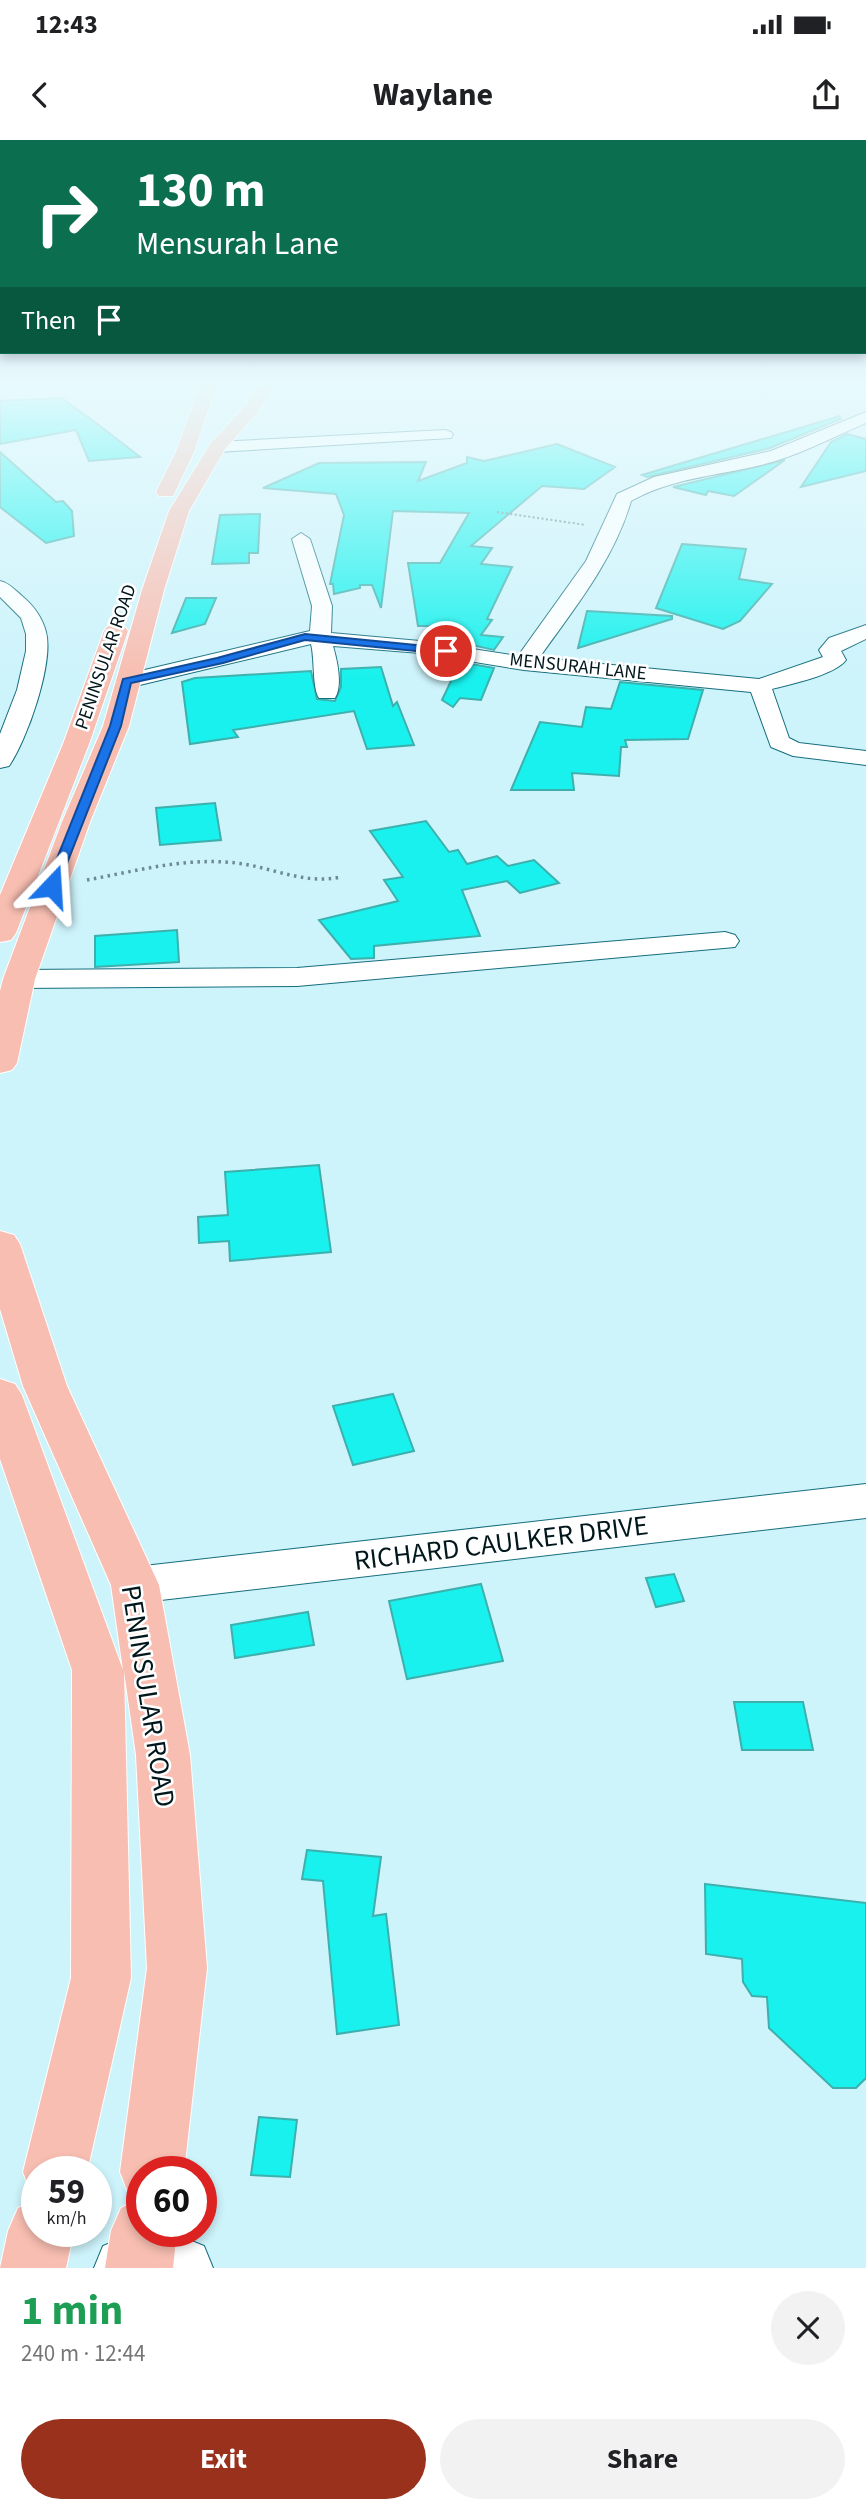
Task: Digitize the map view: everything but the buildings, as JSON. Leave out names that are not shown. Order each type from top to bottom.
[{"type":"main road","name":"PENINSULAR ROAD","points":[[0,933],[99,683],[149,525],[172,479]]},
{"type":"main road","name":"PENINSULAR ROAD","points":[[0,1063],[19,979],[52,886],[116,726],[179,511],[198,479]]},
{"type":"main road","name":"PENINSULAR ROAD","points":[[0,1244],[45,1386],[135,1585],[163,1755],[177,1968],[154,2156]]},
{"type":"main road","name":"PENINSULAR ROAD","points":[[0,1395],[98,1670],[101,1979],[59,2156]]},
{"type":"main road","points":[[32,2268],[37,2247]]},
{"type":"street","points":[[524,663],[574,593],[620,515],[624,498],[637,489],[668,479]]},
{"type":"street","points":[[301,539],[322,606],[320,637],[326,660],[327,693]]},
{"type":"street","points":[[0,587],[31,618],[36,636],[30,687],[0,761]]},
{"type":"street","points":[[866,631],[837,643],[830,650],[835,660],[813,670],[760,686],[779,742],[793,749],[866,758]]},
{"type":"street","name":"MENSURAH LANE","points":[[127,681],[219,660],[287,640],[320,637],[420,647],[524,663],[760,686]]},
{"type":"street","points":[[19,979],[297,977],[725,941]]},
{"type":"street","name":"RICHARD CAULKER DRIVE","points":[[135,1585],[866,1501]]},
{"type":"path","points":[[497,512],[611,531]]},
{"type":"path","points":[[52,886],[187,862],[237,863],[323,883],[341,877]]},
{"type":"route","points":[[52,886],[116,726],[127,681],[305,637],[446,651]]}]
